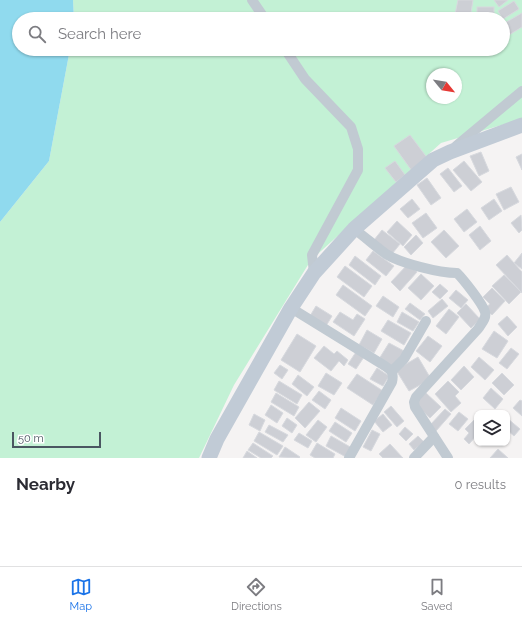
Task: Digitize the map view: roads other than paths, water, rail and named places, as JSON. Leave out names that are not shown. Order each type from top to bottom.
[{"type":"main road","points":[[209,458],[217,439],[291,308],[314,273],[354,229],[433,160],[450,152],[522,125]]},
{"type":"street","points":[[252,0],[260,12]]},
{"type":"street","points":[[289,56],[304,79],[351,127],[358,149],[358,170],[312,255],[314,273]]},
{"type":"street","points":[[450,152],[522,91]]},
{"type":"street","points":[[354,229],[387,255],[421,267],[444,273],[456,273],[463,280],[485,312],[484,319],[478,329],[416,397],[414,402],[415,407],[448,458]]},
{"type":"street","points":[[291,308],[392,371],[394,375],[392,382],[349,458]]},
{"type":"street","points":[[392,371],[404,359],[426,321]]},
{"type":"street","points":[[414,458],[434,437]]},
{"type":"water","points":[[0,0],[73,0],[74,12],[12,12],[12,56],[69,56],[49,161],[0,222]]}]
